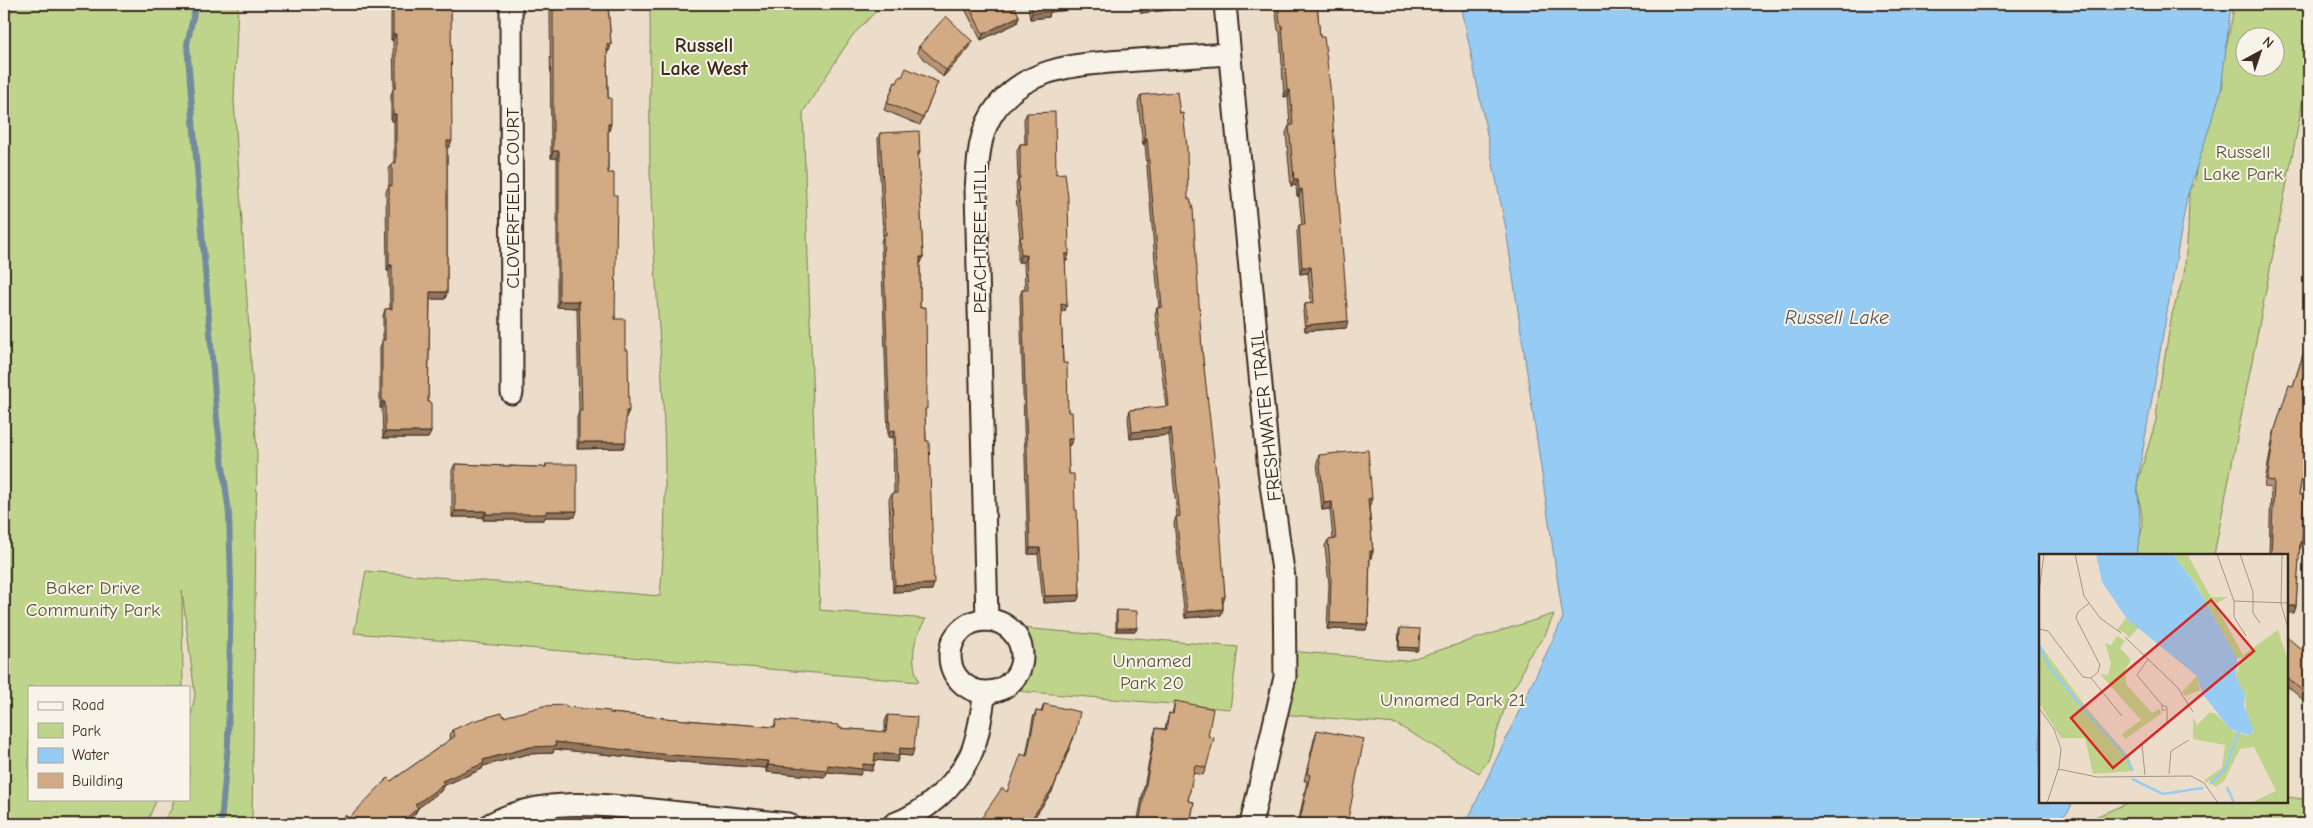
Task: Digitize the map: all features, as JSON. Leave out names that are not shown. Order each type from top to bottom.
[{"type":"street","name":"CLOVERFIELD COURT","points":[[512,4],[512,393]]},
{"type":"street","name":"FRESHWATER TRAIL","points":[[1225,4],[1228,54],[1269,470],[1284,578],[1285,677],[1251,824]]},
{"type":"street","name":"PEACHTREE HILL","points":[[987,620],[976,190],[981,143],[991,116],[1009,94],[1020,85],[1035,77],[1065,67],[1228,54]]},
{"type":"street","points":[[987,620],[998,622],[1012,631],[1021,646],[1022,658],[1021,668],[1011,682],[997,691],[985,693],[973,690],[962,683],[955,674],[951,657],[955,637],[974,622],[987,620]]},
{"type":"street","points":[[894,824],[911,816],[938,797],[961,770],[970,756],[976,739],[985,693]]},
{"type":"street","points":[[491,824],[504,817],[548,806],[584,804],[788,824]]},
{"type":"green space","name":"Baker Drive Community Park","points":[[4,4],[238,4],[234,100],[257,453],[252,824],[161,824],[171,810],[174,800],[190,800],[190,721],[195,695],[182,591],[183,686],[28,686],[28,800],[157,800],[146,824],[4,824]]},
{"type":"green space","points":[[650,4],[883,4],[852,36],[803,112],[820,610],[926,619],[915,642],[914,650],[914,666],[919,682],[354,633],[366,571],[660,596],[664,543],[665,489],[662,383],[650,170]]},
{"type":"green space","name":"Russell Lake Park","points":[[2232,4],[2309,4],[2309,70],[2214,554],[2136,554],[2143,525],[2137,484],[2156,420],[2172,314],[2184,275],[2189,195],[2187,197],[2195,182],[2196,166],[2223,85],[2222,67],[2233,14]]},
{"type":"green space","name":"Unnamed Park 21","points":[[1554,614],[1545,635],[1527,659],[1520,678],[1509,694],[1488,761],[1479,773],[1396,724],[1280,714],[1289,651],[1405,661]]},
{"type":"green space","name":"Unnamed Park 20","points":[[1021,628],[1238,647],[1230,709],[1017,691],[1024,675],[1027,660],[1026,645]]},
{"type":"green space","points":[[2288,797],[2309,800],[2309,824],[2079,824],[2128,803],[2288,803]]},
{"type":"water","name":"Russell Lake","points":[[1461,4],[2231,4],[2221,91],[2187,197],[2137,484],[2141,532],[2136,554],[2039,554],[2039,803],[2072,803],[2068,812],[2051,824],[1468,824],[1469,817],[1563,618],[1506,229]]},
{"type":"building","points":[[396,4],[451,4],[452,141],[447,141],[447,292],[430,292],[428,402],[431,402],[431,432],[385,432],[385,402],[382,402],[382,340],[385,340],[385,309],[392,309],[392,265],[389,265],[389,185],[392,186],[392,163],[396,163],[396,114],[393,114],[393,88],[396,88],[396,34],[393,34],[393,7],[396,7]]},
{"type":"building","points":[[553,4],[608,4],[611,44],[607,44],[608,98],[611,98],[611,124],[608,124],[608,173],[614,173],[614,195],[617,195],[615,319],[625,319],[625,350],[628,350],[629,411],[626,411],[626,442],[579,442],[579,411],[582,411],[579,301],[559,301],[559,151],[553,151]]},
{"type":"building","points":[[968,4],[1013,4],[1019,16],[983,34]]},
{"type":"building","points":[[1031,4],[1071,4],[1050,6],[1051,11],[1032,13]]},
{"type":"building","points":[[1143,4],[1170,4],[1143,6]]},
{"type":"building","points":[[1278,4],[1317,4],[1320,37],[1324,37],[1330,86],[1348,321],[1307,325],[1305,304],[1314,303],[1311,267],[1302,267],[1299,225],[1305,225],[1302,189],[1299,190],[1298,179],[1294,179],[1289,126],[1293,125],[1290,90],[1287,90],[1282,25],[1280,23]]},
{"type":"building","points":[[946,16],[972,41],[946,70],[919,46]]},
{"type":"building","points":[[906,68],[938,82],[923,118],[887,103],[895,82],[897,83],[900,76],[902,77]]},
{"type":"building","points":[[1177,92],[1180,114],[1183,113],[1187,147],[1188,199],[1190,199],[1193,209],[1202,350],[1217,482],[1225,597],[1222,597],[1223,609],[1187,612],[1176,517],[1180,516],[1171,428],[1132,432],[1130,410],[1169,406],[1157,308],[1162,307],[1147,138],[1145,138],[1141,95]]},
{"type":"building","points":[[1055,112],[1056,174],[1065,173],[1068,198],[1069,254],[1065,254],[1067,304],[1061,304],[1063,363],[1067,363],[1068,412],[1072,412],[1073,439],[1068,439],[1069,474],[1074,474],[1080,595],[1045,596],[1040,548],[1030,548],[1022,290],[1028,290],[1026,255],[1021,255],[1020,237],[1023,237],[1018,178],[1020,178],[1020,144],[1027,144],[1027,113]]},
{"type":"building","points":[[919,131],[920,152],[918,152],[923,257],[920,257],[920,308],[926,307],[927,409],[925,409],[926,441],[929,441],[934,584],[895,585],[892,493],[897,493],[895,430],[890,431],[883,235],[886,235],[880,133]]},
{"type":"building","points":[[2309,337],[2309,435],[2299,495],[2304,495],[2302,542],[2300,542],[2296,606],[2288,606],[2288,554],[2271,554],[2274,481],[2267,480],[2275,429],[2289,385],[2293,386]]},
{"type":"building","points":[[1368,450],[1372,498],[1368,499],[1373,551],[1370,551],[1368,624],[1330,623],[1331,577],[1328,540],[1336,539],[1332,502],[1324,503],[1319,455]]},
{"type":"building","points":[[455,464],[546,467],[546,464],[577,464],[577,511],[546,511],[546,514],[486,514],[486,511],[455,511]]},
{"type":"building","points":[[1117,610],[1137,611],[1137,628],[1117,628]]},
{"type":"building","points":[[1400,628],[1420,629],[1419,648],[1399,647]]},
{"type":"building","points":[[2288,638],[2309,656],[2309,665],[2305,670],[2309,671],[2309,697],[2288,678]]},
{"type":"building","points":[[1175,701],[1213,709],[1208,736],[1214,738],[1206,768],[1195,765],[1188,801],[1194,802],[1190,823],[1173,820],[1172,824],[1139,824],[1156,728],[1166,730],[1169,713],[1173,714]]},
{"type":"building","points":[[1044,704],[1080,712],[1076,731],[1054,786],[1028,824],[970,824],[977,817],[980,820],[1002,788],[1007,792],[1021,754],[1027,756],[1036,711],[1042,712]]},
{"type":"building","points":[[566,705],[566,707],[610,711],[610,713],[697,721],[775,727],[776,720],[839,725],[839,728],[886,732],[888,715],[917,717],[914,749],[900,748],[899,755],[875,753],[874,765],[863,764],[862,769],[828,765],[827,770],[768,765],[769,761],[670,755],[555,742],[556,746],[530,747],[483,760],[484,763],[442,781],[444,784],[415,805],[418,808],[399,824],[394,824],[389,820],[386,824],[339,824],[345,815],[349,818],[388,778],[391,781],[455,736],[452,730],[473,721],[502,713],[504,717],[543,706]]},
{"type":"building","points":[[1317,730],[1364,739],[1347,824],[1299,824],[1310,775],[1307,774]]},
{"type":"waterway","points":[[196,4],[187,44],[217,420],[229,514],[231,584],[228,743],[221,824]]},
{"type":"district","name":"Russell Lake West","points":[[704,56]]}]
